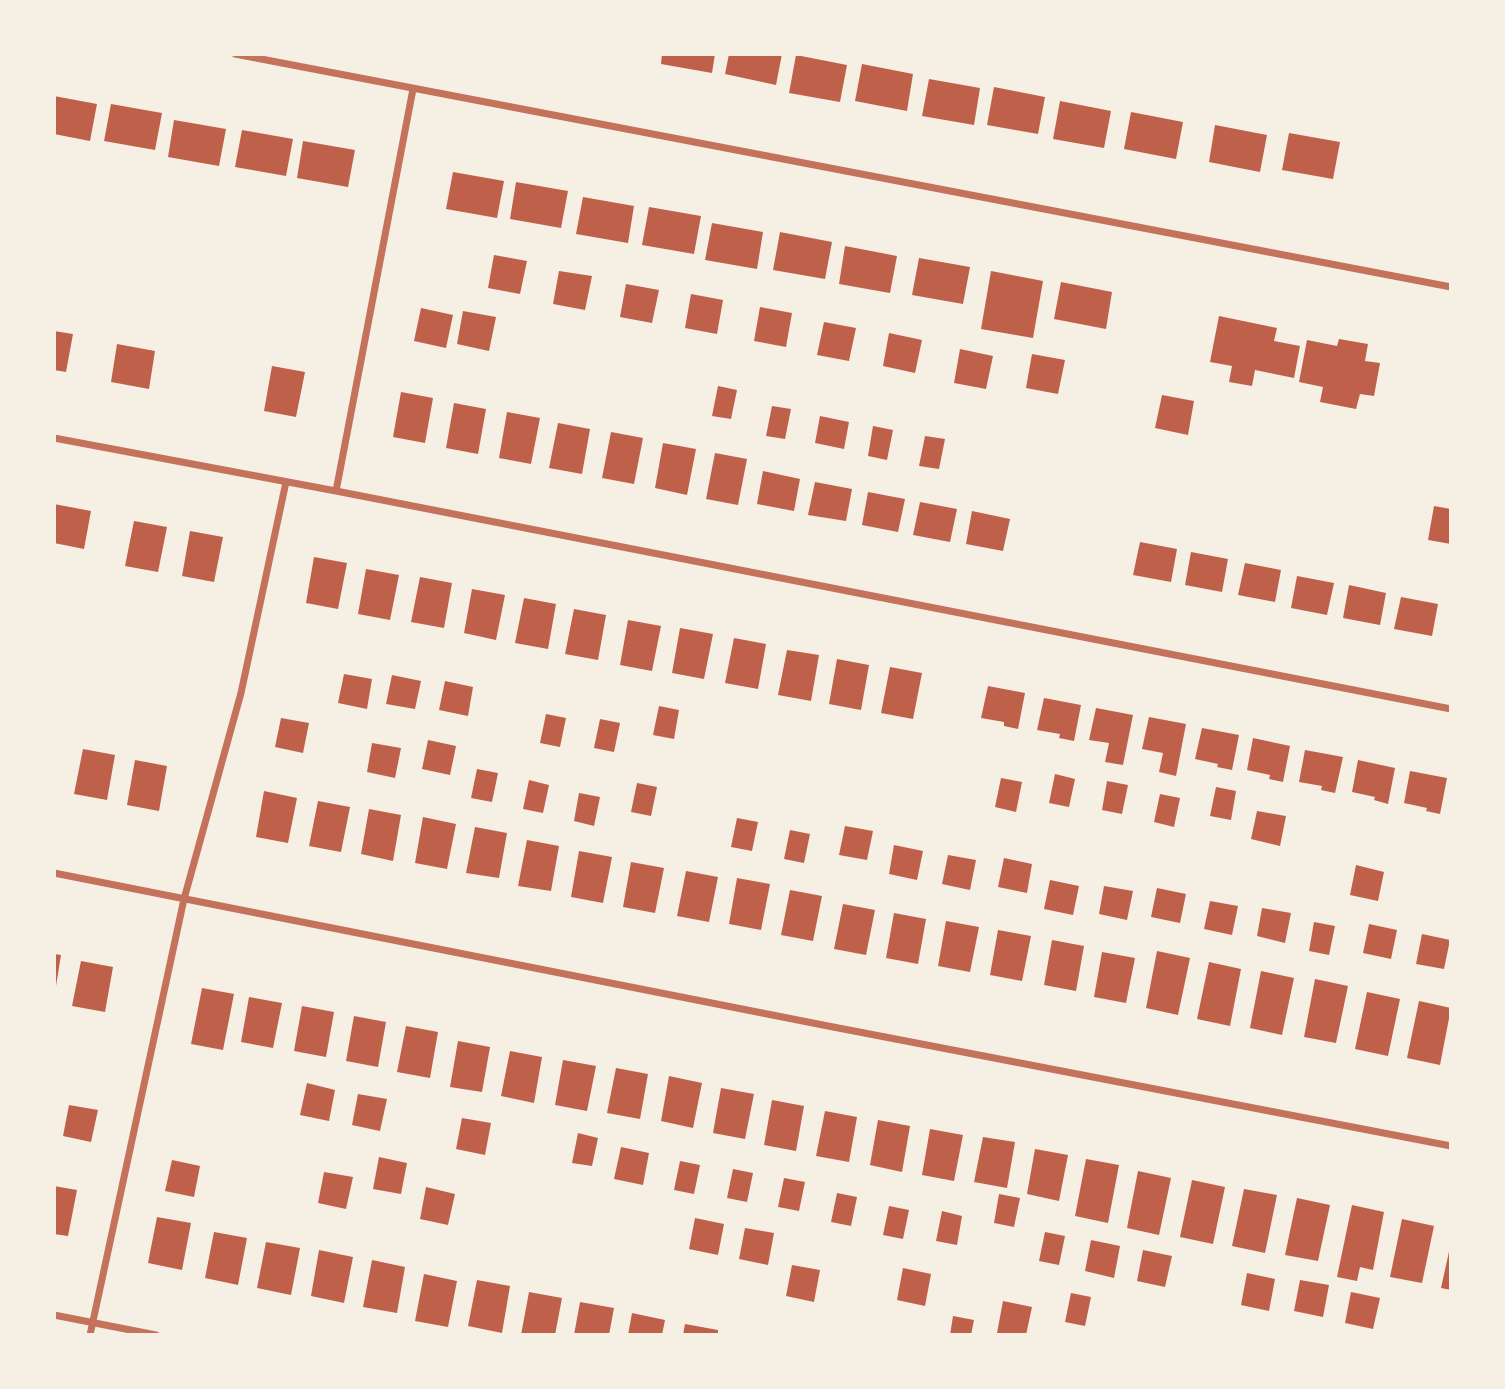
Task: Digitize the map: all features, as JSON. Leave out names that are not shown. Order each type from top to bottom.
[{"type":"street","points":[[235,54],[1451,287]]},
{"type":"street","points":[[336,491],[413,89]]},
{"type":"street","points":[[54,438],[1451,709]]},
{"type":"street","points":[[90,1335],[184,899],[241,692],[285,482]]},
{"type":"street","points":[[54,873],[1451,1146]]},
{"type":"street","points":[[54,1315],[156,1335]]},
{"type":"building","points":[[662,54],[715,54],[712,73],[661,64]]},
{"type":"building","points":[[729,54],[782,54],[776,85],[725,74]]},
{"type":"building","points":[[796,55],[847,65],[840,102],[789,93]]},
{"type":"building","points":[[862,64],[913,74],[907,111],[855,101]]},
{"type":"building","points":[[929,79],[980,88],[974,125],[922,116]]},
{"type":"building","points":[[994,87],[1045,97],[1038,134],[987,125]]},
{"type":"building","points":[[54,96],[97,104],[90,141],[54,134]]},
{"type":"building","points":[[1060,101],[1111,111],[1104,148],[1053,139]]},
{"type":"building","points":[[111,104],[162,113],[155,150],[104,141]]},
{"type":"building","points":[[1131,112],[1183,122],[1176,159],[1124,149]]},
{"type":"building","points":[[174,120],[226,129],[219,166],[168,157]]},
{"type":"building","points":[[1215,125],[1267,135],[1260,172],[1209,162]]},
{"type":"building","points":[[242,130],[293,139],[286,176],[235,167]]},
{"type":"building","points":[[1289,133],[1340,142],[1333,179],[1282,170]]},
{"type":"building","points":[[303,141],[355,150],[348,187],[297,178]]},
{"type":"building","points":[[453,172],[504,181],[497,218],[446,209]]},
{"type":"building","points":[[516,182],[568,191],[561,228],[510,219]]},
{"type":"building","points":[[583,197],[634,206],[628,243],[576,234]]},
{"type":"building","points":[[649,207],[701,216],[694,254],[642,245]]},
{"type":"building","points":[[712,223],[763,232],[757,269],[705,260]]},
{"type":"building","points":[[780,232],[832,242],[825,279],[773,270]]},
{"type":"building","points":[[845,246],[897,256],[890,293],[839,284]]},
{"type":"building","points":[[494,255],[527,261],[520,294],[488,288]]},
{"type":"building","points":[[919,258],[970,267],[963,304],[912,295]]},
{"type":"building","points":[[559,271],[592,276],[585,310],[553,304]]},
{"type":"building","points":[[991,271],[1043,281],[1033,338],[981,329]]},
{"type":"building","points":[[1061,282],[1112,292],[1106,329],[1054,319]]},
{"type":"building","points":[[626,284],[659,290],[652,323],[620,317]]},
{"type":"building","points":[[691,294],[723,300],[717,334],[685,328]]},
{"type":"building","points":[[760,307],[792,313],[786,347],[754,341]]},
{"type":"building","points":[[421,308],[453,315],[446,348],[414,341]]},
{"type":"building","points":[[463,311],[496,317],[489,351],[457,344]]},
{"type":"building","points":[[1219,316],[1277,328],[1274,341],[1300,346],[1294,378],[1255,370],[1252,386],[1229,382],[1232,366],[1210,362]]},
{"type":"building","points":[[824,322],[856,328],[849,361],[817,355]]},
{"type":"building","points":[[54,331],[73,334],[66,372],[54,370]]},
{"type":"building","points":[[889,333],[922,340],[915,373],[883,366]]},
{"type":"building","points":[[1339,339],[1368,344],[1365,361],[1380,363],[1374,396],[1360,394],[1356,409],[1320,402],[1323,387],[1299,382],[1307,340],[1337,346]]},
{"type":"building","points":[[117,344],[155,351],[149,389],[111,382]]},
{"type":"building","points":[[960,349],[993,356],[986,389],[954,383]]},
{"type":"building","points":[[1032,354],[1065,360],[1058,394],[1026,388]]},
{"type":"building","points":[[272,366],[305,372],[296,417],[264,411]]},
{"type":"building","points":[[718,386],[737,390],[731,419],[712,416]]},
{"type":"building","points":[[401,392],[433,398],[425,443],[393,437]]},
{"type":"building","points":[[1162,395],[1194,401],[1188,435],[1155,428]]},
{"type":"building","points":[[454,403],[486,409],[478,454],[446,448]]},
{"type":"building","points":[[772,406],[791,409],[785,439],[766,436]]},
{"type":"building","points":[[507,412],[540,418],[531,464],[499,458]]},
{"type":"building","points":[[820,416],[849,422],[844,449],[815,443]]},
{"type":"building","points":[[558,423],[590,429],[582,474],[549,468]]},
{"type":"building","points":[[873,426],[893,430],[887,460],[868,456]]},
{"type":"building","points":[[611,432],[643,438],[634,484],[602,478]]},
{"type":"building","points":[[925,436],[945,439],[939,469],[919,466]]},
{"type":"building","points":[[663,443],[696,449],[687,495],[655,488]]},
{"type":"building","points":[[715,453],[747,459],[738,505],[706,499]]},
{"type":"building","points":[[763,471],[800,479],[794,511],[757,504]]},
{"type":"building","points":[[815,482],[852,489],[846,521],[808,515]]},
{"type":"building","points":[[868,492],[905,499],[898,532],[862,525]]},
{"type":"building","points":[[920,502],[957,509],[950,542],[913,535]]},
{"type":"building","points":[[54,504],[91,511],[84,549],[54,543]]},
{"type":"building","points":[[1434,506],[1451,509],[1451,544],[1428,540]]},
{"type":"building","points":[[972,511],[1010,519],[1003,551],[966,544]]},
{"type":"building","points":[[134,521],[167,527],[158,572],[125,566]]},
{"type":"building","points":[[190,531],[223,537],[214,582],[182,576]]},
{"type":"building","points":[[1140,542],[1177,549],[1171,582],[1133,575]]},
{"type":"building","points":[[1191,552],[1228,559],[1222,592],[1185,585]]},
{"type":"building","points":[[314,557],[347,563],[338,609],[306,603]]},
{"type":"building","points":[[1245,563],[1281,570],[1275,602],[1238,595]]},
{"type":"building","points":[[366,569],[399,575],[390,620],[358,614]]},
{"type":"building","points":[[1297,576],[1334,583],[1327,615],[1291,608]]},
{"type":"building","points":[[420,577],[452,583],[444,628],[411,622]]},
{"type":"building","points":[[1349,585],[1386,593],[1380,625],[1343,618]]},
{"type":"building","points":[[472,589],[505,595],[496,640],[464,633]]},
{"type":"building","points":[[1401,597],[1438,604],[1432,636],[1394,629]]},
{"type":"building","points":[[524,598],[556,604],[548,649],[515,643]]},
{"type":"building","points":[[574,609],[606,615],[598,660],[565,654]]},
{"type":"building","points":[[628,620],[661,626],[652,671],[620,665]]},
{"type":"building","points":[[680,628],[713,634],[704,679],[672,673]]},
{"type":"building","points":[[734,638],[766,644],[758,689],[725,683]]},
{"type":"building","points":[[787,650],[819,655],[811,701],[778,695]]},
{"type":"building","points":[[837,659],[869,665],[861,710],[829,704]]},
{"type":"building","points":[[890,667],[922,673],[913,719],[881,713]]},
{"type":"building","points":[[344,674],[372,679],[367,709],[338,703]]},
{"type":"building","points":[[392,675],[421,681],[415,709],[386,704]]},
{"type":"building","points":[[445,681],[473,687],[468,716],[439,710]]},
{"type":"building","points":[[988,686],[1025,693],[1018,729],[1004,726],[1004,722],[981,718]]},
{"type":"building","points":[[1044,698],[1081,705],[1074,741],[1059,738],[1060,734],[1037,730]]},
{"type":"building","points":[[659,706],[679,710],[674,739],[653,735]]},
{"type":"building","points":[[1096,708],[1133,715],[1123,765],[1105,762],[1109,743],[1089,740]]},
{"type":"building","points":[[546,714],[566,718],[560,747],[540,743]]},
{"type":"building","points":[[1149,717],[1186,724],[1176,776],[1159,772],[1163,753],[1142,749]]},
{"type":"building","points":[[281,718],[309,723],[303,753],[275,747]]},
{"type":"building","points":[[600,719],[620,723],[614,752],[594,748]]},
{"type":"building","points":[[1202,728],[1239,735],[1232,770],[1195,759]]},
{"type":"building","points":[[1253,738],[1290,746],[1283,782],[1269,779],[1270,775],[1247,770]]},
{"type":"building","points":[[428,740],[456,746],[450,775],[422,769]]},
{"type":"building","points":[[372,743],[401,748],[395,778],[367,772]]},
{"type":"building","points":[[83,749],[115,755],[107,800],[74,794]]},
{"type":"building","points":[[1305,750],[1343,757],[1335,793],[1321,790],[1322,786],[1299,782]]},
{"type":"building","points":[[135,760],[167,766],[159,811],[127,805]]},
{"type":"building","points":[[1358,760],[1395,768],[1388,804],[1374,800],[1375,797],[1352,792]]},
{"type":"building","points":[[477,769],[498,773],[492,802],[471,798]]},
{"type":"building","points":[[1410,771],[1447,778],[1440,814],[1404,803]]},
{"type":"building","points":[[1055,774],[1075,779],[1069,807],[1049,803]]},
{"type":"building","points":[[1001,778],[1022,782],[1016,812],[995,807]]},
{"type":"building","points":[[529,780],[549,785],[543,813],[523,809]]},
{"type":"building","points":[[1107,781],[1128,785],[1122,814],[1102,810]]},
{"type":"building","points":[[637,783],[657,787],[651,816],[631,812]]},
{"type":"building","points":[[1216,787],[1236,791],[1231,820],[1210,816]]},
{"type":"building","points":[[264,791],[297,798],[288,843],[256,837]]},
{"type":"building","points":[[579,793],[600,797],[594,826],[574,821]]},
{"type":"building","points":[[1160,794],[1180,798],[1174,827],[1154,822]]},
{"type":"building","points":[[318,801],[350,807],[341,852],[309,846]]},
{"type":"building","points":[[369,809],[401,815],[393,861],[361,854]]},
{"type":"building","points":[[1257,811],[1286,816],[1280,846],[1251,839]]},
{"type":"building","points":[[423,817],[456,824],[447,869],[415,863]]},
{"type":"building","points":[[737,818],[758,822],[752,851],[731,847]]},
{"type":"building","points":[[845,826],[873,831],[867,860],[839,855]]},
{"type":"building","points":[[475,827],[507,833],[499,878],[466,873]]},
{"type":"building","points":[[790,830],[810,834],[804,863],[784,859]]},
{"type":"building","points":[[527,840],[559,846],[551,891],[518,886]]},
{"type":"building","points":[[894,845],[923,851],[917,880],[889,874]]},
{"type":"building","points":[[579,851],[612,857],[603,903],[571,897]]},
{"type":"building","points":[[948,855],[976,860],[970,890],[942,884]]},
{"type":"building","points":[[1004,858],[1032,864],[1027,893],[998,887]]},
{"type":"building","points":[[631,862],[664,868],[655,913],[623,907]]},
{"type":"building","points":[[1356,865],[1384,872],[1378,901],[1350,895]]},
{"type":"building","points":[[686,871],[718,877],[709,922],[677,916]]},
{"type":"building","points":[[737,878],[770,884],[761,930],[729,924]]},
{"type":"building","points":[[1050,880],[1079,886],[1073,915],[1044,909]]},
{"type":"building","points":[[1104,886],[1133,891],[1127,920],[1099,914]]},
{"type":"building","points":[[1157,888],[1186,894],[1180,923],[1151,917]]},
{"type":"building","points":[[790,890],[822,896],[813,941],[781,935]]},
{"type":"building","points":[[1210,901],[1238,906],[1232,935],[1204,929]]},
{"type":"building","points":[[843,904],[875,910],[866,955],[834,949]]},
{"type":"building","points":[[1262,908],[1291,913],[1285,943],[1257,936]]},
{"type":"building","points":[[894,913],[926,919],[918,964],[886,958]]},
{"type":"building","points":[[946,921],[979,927],[970,972],[938,966]]},
{"type":"building","points":[[1314,922],[1335,926],[1329,955],[1309,951]]},
{"type":"building","points":[[1369,924],[1397,930],[1391,959],[1363,953]]},
{"type":"building","points":[[998,930],[1031,936],[1022,981],[990,975]]},
{"type":"building","points":[[1422,934],[1450,940],[1444,969],[1416,964]]},
{"type":"building","points":[[1052,940],[1084,946],[1076,991],[1044,985]]},
{"type":"building","points":[[1157,951],[1190,958],[1178,1015],[1146,1008]]},
{"type":"building","points":[[1102,952],[1135,958],[1126,1003],[1094,997]]},
{"type":"building","points":[[54,954],[61,955],[56,986],[54,985]]},
{"type":"building","points":[[81,961],[113,967],[105,1012],[72,1006]]},
{"type":"building","points":[[1209,962],[1241,969],[1230,1026],[1197,1019]]},
{"type":"building","points":[[1261,971],[1294,978],[1282,1035],[1250,1028]]},
{"type":"building","points":[[1315,979],[1348,986],[1336,1043],[1304,1037]]},
{"type":"building","points":[[202,988],[234,994],[223,1050],[191,1044]]},
{"type":"building","points":[[1367,992],[1400,999],[1388,1056],[1355,1049]]},
{"type":"building","points":[[249,997],[282,1003],[273,1048],[241,1042]]},
{"type":"building","points":[[1419,1001],[1451,1008],[1440,1065],[1407,1058]]},
{"type":"building","points":[[302,1006],[334,1012],[326,1057],[294,1051]]},
{"type":"building","points":[[354,1016],[386,1022],[378,1067],[346,1061]]},
{"type":"building","points":[[406,1026],[438,1032],[430,1078],[397,1072]]},
{"type":"building","points":[[458,1041],[490,1047],[482,1092],[450,1087]]},
{"type":"building","points":[[510,1051],[542,1057],[534,1103],[501,1096]]},
{"type":"building","points":[[563,1060],[596,1066],[587,1111],[555,1105]]},
{"type":"building","points":[[616,1068],[648,1074],[640,1119],[607,1113]]},
{"type":"building","points":[[669,1076],[702,1083],[693,1128],[661,1121]]},
{"type":"building","points":[[307,1083],[335,1090],[329,1121],[300,1115]]},
{"type":"building","points":[[721,1088],[754,1094],[745,1139],[713,1133]]},
{"type":"building","points":[[358,1094],[387,1099],[380,1131],[352,1125]]},
{"type":"building","points":[[772,1100],[804,1106],[796,1151],[764,1145]]},
{"type":"building","points":[[69,1105],[98,1110],[91,1142],[63,1136]]},
{"type":"building","points":[[825,1111],[857,1117],[849,1162],[816,1156]]},
{"type":"building","points":[[462,1118],[491,1123],[485,1155],[456,1149]]},
{"type":"building","points":[[878,1120],[910,1126],[902,1172],[870,1165]]},
{"type":"building","points":[[930,1129],[963,1135],[954,1181],[922,1175]]},
{"type":"building","points":[[578,1133],[598,1138],[592,1166],[572,1163]]},
{"type":"building","points":[[983,1137],[1015,1142],[1007,1188],[974,1182]]},
{"type":"building","points":[[621,1147],[649,1153],[643,1185],[614,1179]]},
{"type":"building","points":[[1035,1149],[1068,1155],[1059,1201],[1027,1194]]},
{"type":"building","points":[[379,1157],[407,1163],[401,1194],[373,1189]]},
{"type":"building","points":[[1086,1159],[1119,1165],[1108,1223],[1075,1216]]},
{"type":"building","points":[[172,1160],[200,1166],[194,1197],[165,1191]]},
{"type":"building","points":[[680,1161],[700,1165],[694,1194],[674,1190]]},
{"type":"building","points":[[733,1169],[753,1173],[747,1202],[727,1198]]},
{"type":"building","points":[[1138,1171],[1171,1178],[1159,1235],[1127,1228]]},
{"type":"building","points":[[324,1172],[353,1177],[346,1209],[318,1203]]},
{"type":"building","points":[[784,1178],[805,1182],[799,1211],[778,1207]]},
{"type":"building","points":[[1192,1180],[1225,1187],[1213,1244],[1180,1237]]},
{"type":"building","points":[[54,1186],[77,1190],[68,1236],[54,1234]]},
{"type":"building","points":[[426,1187],[455,1194],[448,1225],[420,1219]]},
{"type":"building","points":[[1244,1189],[1277,1195],[1265,1253],[1232,1246]]},
{"type":"building","points":[[837,1193],[857,1197],[851,1226],[831,1222]]},
{"type":"building","points":[[999,1194],[1020,1198],[1014,1227],[994,1223]]},
{"type":"building","points":[[1297,1198],[1330,1205],[1318,1261],[1285,1255]]},
{"type":"building","points":[[1352,1205],[1384,1212],[1373,1270],[1360,1267],[1357,1281],[1337,1277]]},
{"type":"building","points":[[889,1206],[909,1210],[903,1239],[883,1235]]},
{"type":"building","points":[[942,1211],[962,1216],[957,1245],[936,1241]]},
{"type":"building","points":[[157,1217],[191,1223],[182,1270],[148,1263]]},
{"type":"building","points":[[695,1218],[724,1224],[718,1255],[689,1249]]},
{"type":"building","points":[[1402,1219],[1434,1226],[1422,1283],[1390,1277]]},
{"type":"building","points":[[745,1228],[774,1233],[768,1265],[739,1259]]},
{"type":"building","points":[[214,1232],[247,1238],[238,1285],[205,1278]]},
{"type":"building","points":[[1045,1232],[1065,1236],[1059,1265],[1039,1261]]},
{"type":"building","points":[[1091,1240],[1120,1246],[1114,1278],[1085,1271]]},
{"type":"building","points":[[266,1242],[300,1248],[291,1295],[257,1288]]},
{"type":"building","points":[[1451,1247],[1451,1290],[1441,1288]]},
{"type":"building","points":[[319,1250],[353,1257],[344,1303],[311,1296]]},
{"type":"building","points":[[1143,1250],[1172,1256],[1165,1287],[1137,1281]]},
{"type":"building","points":[[372,1260],[405,1267],[397,1313],[363,1307]]},
{"type":"building","points":[[792,1265],[820,1270],[814,1302],[786,1296]]},
{"type":"building","points":[[903,1268],[931,1274],[925,1306],[897,1300]]},
{"type":"building","points":[[1247,1273],[1275,1279],[1269,1311],[1241,1305]]},
{"type":"building","points":[[424,1274],[457,1281],[448,1327],[415,1321]]},
{"type":"building","points":[[477,1280],[510,1286],[502,1333],[468,1326]]},
{"type":"building","points":[[1300,1280],[1329,1285],[1323,1317],[1294,1311]]},
{"type":"building","points":[[529,1292],[562,1298],[555,1335],[521,1335]]},
{"type":"building","points":[[1351,1292],[1380,1298],[1373,1329],[1345,1323]]},
{"type":"building","points":[[1071,1293],[1091,1297],[1085,1326],[1065,1322]]},
{"type":"building","points":[[1003,1301],[1032,1307],[1026,1335],[997,1333]]},
{"type":"building","points":[[580,1302],[614,1308],[609,1335],[574,1335]]},
{"type":"building","points":[[632,1313],[665,1320],[662,1335],[628,1335]]},
{"type":"building","points":[[953,1316],[974,1320],[971,1335],[950,1335]]},
{"type":"building","points":[[685,1324],[718,1330],[718,1335],[683,1335]]}]
